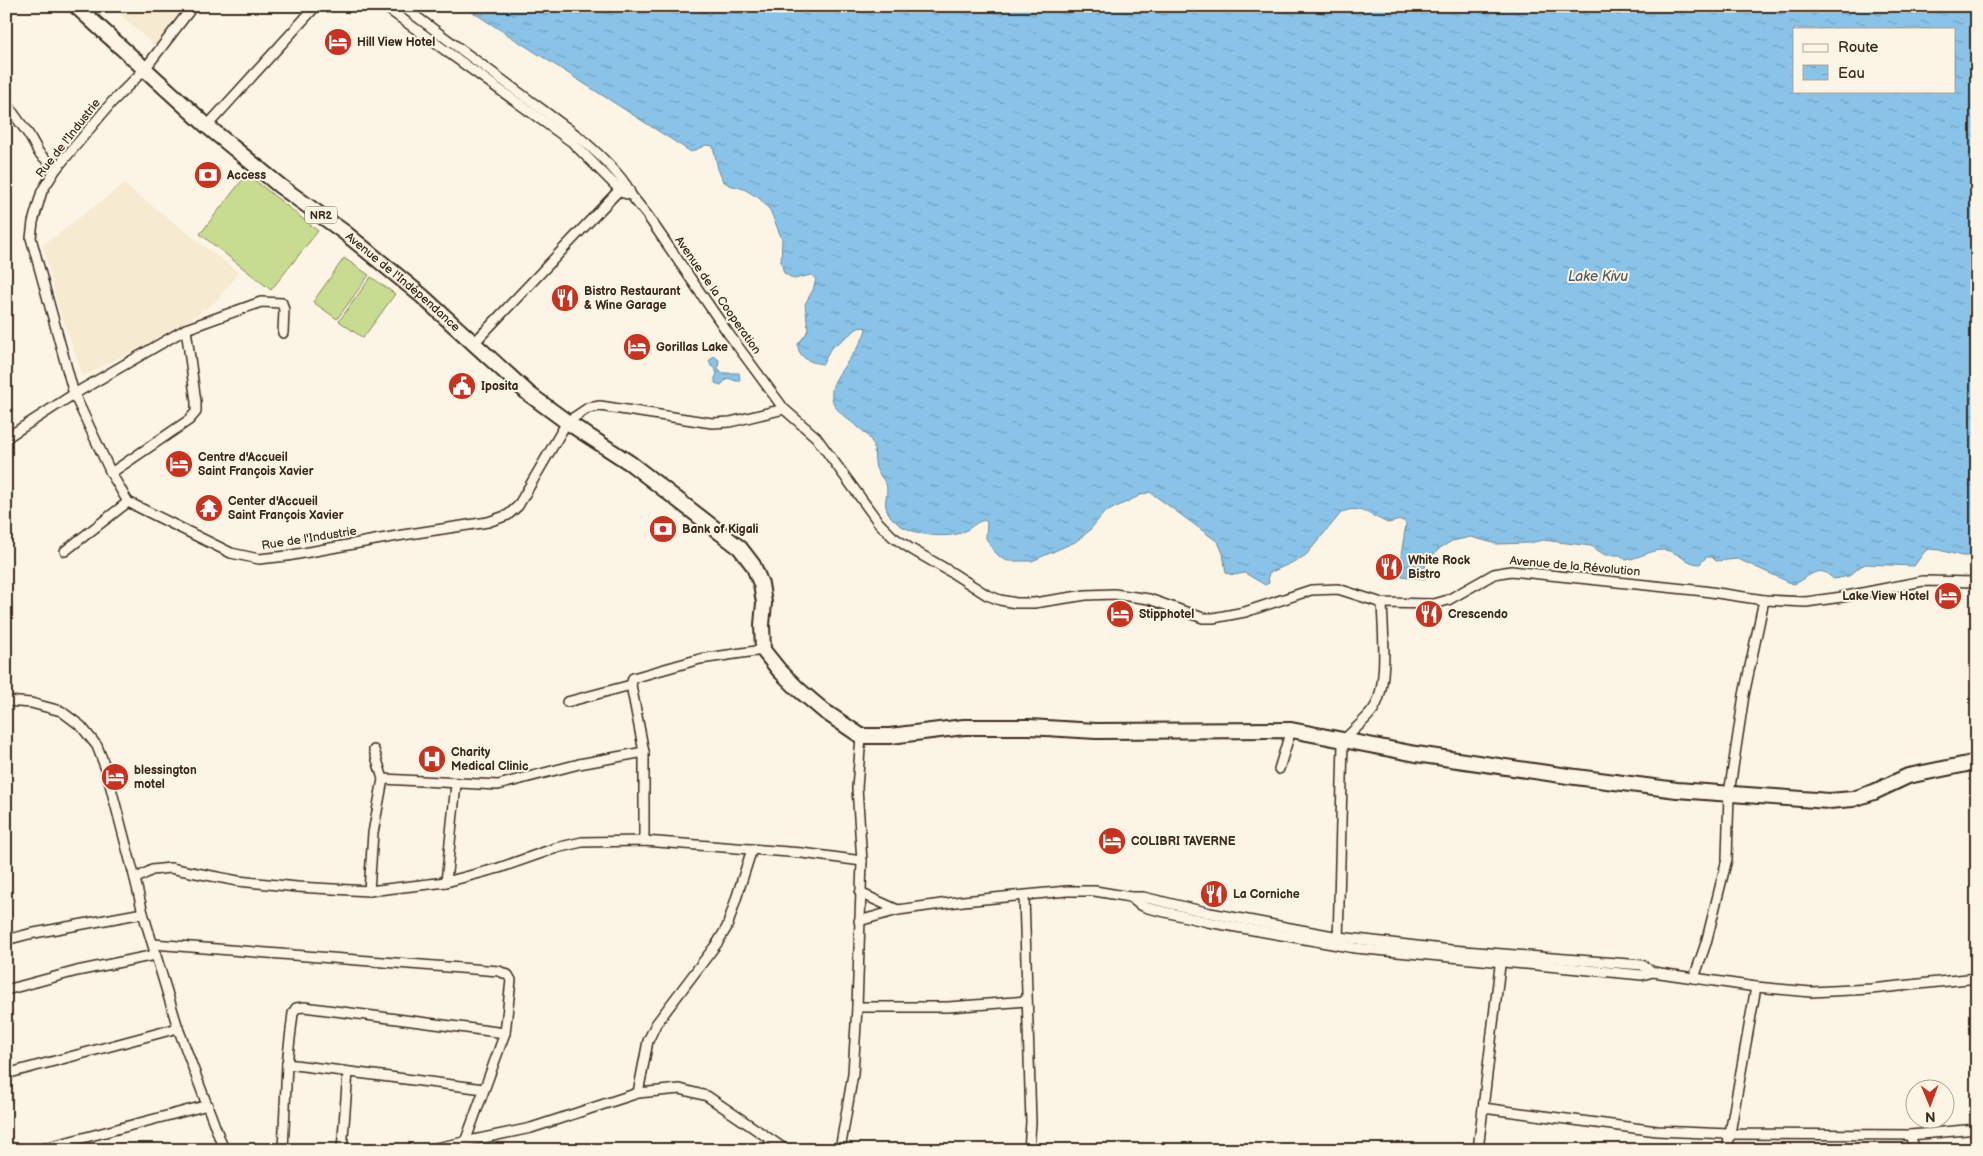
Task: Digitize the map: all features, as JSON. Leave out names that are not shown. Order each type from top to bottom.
[{"type":"highway","name":"Avenue de l'Indépendance","points":[[76,6],[144,70],[208,126],[280,186],[344,232],[422,296],[529,394],[567,422],[630,463],[740,548],[753,565],[761,584],[764,603],[762,625],[763,650]]},
{"type":"highway","points":[[763,650],[779,670],[824,712],[862,736],[890,736],[964,727],[1029,727],[1096,731],[1291,730],[1466,762],[1677,790],[1829,801],[1853,799],[1874,792],[1908,776],[1977,762]]},
{"type":"street","name":"Rue de l'Industrie","points":[[193,6],[144,70],[112,102],[56,169],[42,191],[32,222],[31,238],[74,394],[111,473],[128,502],[231,554],[259,559],[287,556],[488,522],[508,515],[518,506],[567,422],[588,408],[600,406],[712,423],[730,422],[784,409]]},
{"type":"street","points":[[208,126],[316,6]]},
{"type":"street","points":[[384,6],[453,51]]},
{"type":"street","points":[[402,6],[453,51]]},
{"type":"street","name":"Avenue de la Cooperation","points":[[453,51],[575,139],[631,195],[784,409]]},
{"type":"street","points":[[6,103],[29,135],[39,153],[56,169]]},
{"type":"street","points":[[474,343],[622,187]]},
{"type":"street","points":[[6,438],[74,394],[186,329],[261,302],[274,302],[282,303],[284,310],[283,333]]},
{"type":"street","points":[[111,473],[189,420],[196,412],[186,329]]},
{"type":"street","name":"Avenue de la Révolution","points":[[784,409],[816,437],[879,523],[893,537],[987,595],[1016,603],[1034,603],[1086,595],[1114,594],[1149,599],[1204,618],[1245,612],[1311,590],[1338,589],[1382,603],[1434,604],[1448,600],[1494,574],[1511,572],[1704,591],[1764,600],[1806,602],[1923,582],[1977,582]]},
{"type":"street","points":[[65,551],[128,502]]},
{"type":"street","points":[[1694,978],[1706,943],[1727,859],[1729,794],[1744,695],[1764,600]]},
{"type":"street","points":[[1338,941],[1343,741],[1373,710],[1378,700],[1383,679],[1382,603]]},
{"type":"street","points":[[644,841],[644,752],[631,685],[633,678],[700,659],[763,650]]},
{"type":"street","points":[[567,702],[631,685]]},
{"type":"street","points":[[6,701],[31,702],[60,711],[81,726],[97,746],[106,769],[155,955],[178,1028],[224,1150]]},
{"type":"street","points":[[1279,769],[1291,730]]},
{"type":"street","points":[[840,1150],[853,1074],[857,1007],[862,861],[857,788],[862,736]]},
{"type":"street","points":[[369,891],[373,833],[383,779],[374,750]]},
{"type":"street","points":[[383,779],[498,785],[579,764],[644,752]]},
{"type":"street","points":[[446,882],[456,784]]},
{"type":"street","points":[[134,879],[152,870],[170,868],[238,881],[369,891],[446,882],[499,868],[556,848],[582,842],[644,841],[752,849],[862,861]]},
{"type":"street","points":[[638,1093],[648,1041],[656,1024],[718,942],[727,927],[752,849]]},
{"type":"street","points":[[859,921],[898,910],[1068,891],[1095,891],[1130,897],[1143,897],[1209,917],[1338,941],[1501,959],[1596,966],[1642,965],[1653,972],[1756,987],[1811,992],[1871,989],[1977,978]]},
{"type":"street","points":[[860,893],[898,910]]},
{"type":"street","points":[[1024,896],[1031,1122],[1029,1150]]},
{"type":"street","points":[[6,940],[143,913]]},
{"type":"street","points":[[153,944],[499,971],[508,975],[511,980],[505,1033],[465,1142]]},
{"type":"street","points":[[6,990],[77,971],[155,955]]},
{"type":"street","points":[[1478,1150],[1501,959]]},
{"type":"street","points":[[1727,1150],[1756,987]]},
{"type":"street","points":[[857,1007],[948,1007],[1027,1001]]},
{"type":"street","points":[[283,1150],[287,1064],[293,1013],[296,1008],[304,1007],[505,1033]]},
{"type":"street","points":[[6,1074],[178,1028]]},
{"type":"street","points":[[287,1064],[484,1090]]},
{"type":"street","points":[[342,1150],[348,1072]]},
{"type":"street","points":[[426,1150],[531,1128],[638,1093],[680,1089],[707,1096],[786,1150]]},
{"type":"street","points":[[37,1150],[208,1104]]},
{"type":"street","points":[[1482,1108],[1657,1131],[1729,1134],[1910,1135],[1977,1129]]},
{"type":"street","points":[[1910,1135],[1915,1150]]},
{"type":"shaded area","points":[[111,6],[190,6],[160,51]]},
{"type":"shaded area","points":[[124,184],[239,273],[216,301],[182,326],[83,376],[57,302],[43,245]]},
{"type":"green space","points":[[247,174],[318,231],[271,290],[200,234]]},
{"type":"green space","points":[[344,258],[369,275],[337,319],[313,302]]},
{"type":"green space","points":[[371,277],[395,294],[363,338],[339,321]]},
{"type":"water","name":"Lake Kivu","points":[[463,6],[1977,6],[1977,556],[1962,556],[1929,549],[1925,551],[1914,566],[1866,564],[1849,576],[1834,579],[1825,573],[1815,572],[1793,584],[1738,559],[1716,561],[1712,557],[1706,557],[1700,564],[1664,550],[1654,551],[1626,560],[1620,555],[1605,555],[1591,546],[1543,540],[1529,543],[1497,544],[1471,537],[1452,541],[1440,548],[1425,564],[1427,576],[1424,579],[1402,576],[1399,568],[1406,524],[1404,521],[1388,523],[1365,512],[1353,509],[1341,513],[1306,555],[1269,573],[1269,583],[1265,585],[1245,573],[1234,575],[1226,573],[1223,553],[1218,542],[1150,492],[1104,513],[1088,532],[1075,542],[1032,561],[1008,561],[1001,558],[993,550],[986,538],[987,522],[984,520],[961,533],[948,535],[928,535],[908,529],[892,518],[887,510],[886,484],[876,468],[872,442],[865,433],[840,412],[832,399],[832,391],[837,377],[859,346],[866,329],[864,327],[858,328],[830,349],[823,364],[810,361],[800,353],[798,344],[808,329],[805,304],[813,290],[816,279],[811,275],[794,279],[784,273],[781,262],[782,239],[770,210],[759,198],[744,189],[729,185],[723,181],[718,169],[713,146],[706,145],[691,152]]},
{"type":"water","points":[[714,356],[719,360],[718,368],[722,373],[739,373],[740,381],[728,378],[721,385],[715,383],[717,374],[709,361]]},
{"type":"place","name":"Hill View Hotel","points":[[338,42]]},
{"type":"place","name":"Access","points":[[208,175]]},
{"type":"place","name":"Bistro Restaurant & Wine Garage","points":[[565,298]]},
{"type":"place","name":"Gorillas Lake","points":[[637,347]]},
{"type":"place","name":"Iposita","points":[[462,386]]},
{"type":"place","name":"Centre d'Accueil Saint François Xavier","points":[[179,464]]},
{"type":"place","name":"Center d'Accueil Saint François Xavier","points":[[209,508]]},
{"type":"place","name":"Bank of Kigali","points":[[663,529]]},
{"type":"place","name":"White Rock Bistro","points":[[1389,567]]},
{"type":"place","name":"Lake View Hotel","points":[[1948,596]]},
{"type":"place","name":"Stipphotel","points":[[1120,614]]},
{"type":"place","name":"Crescendo","points":[[1429,614]]},
{"type":"place","name":"Charity Medical Clinic","points":[[432,759]]},
{"type":"place","name":"blessington motel","points":[[115,777]]},
{"type":"place","name":"COLIBRI TAVERNE","points":[[1112,841]]},
{"type":"place","name":"La Corniche","points":[[1214,894]]}]
